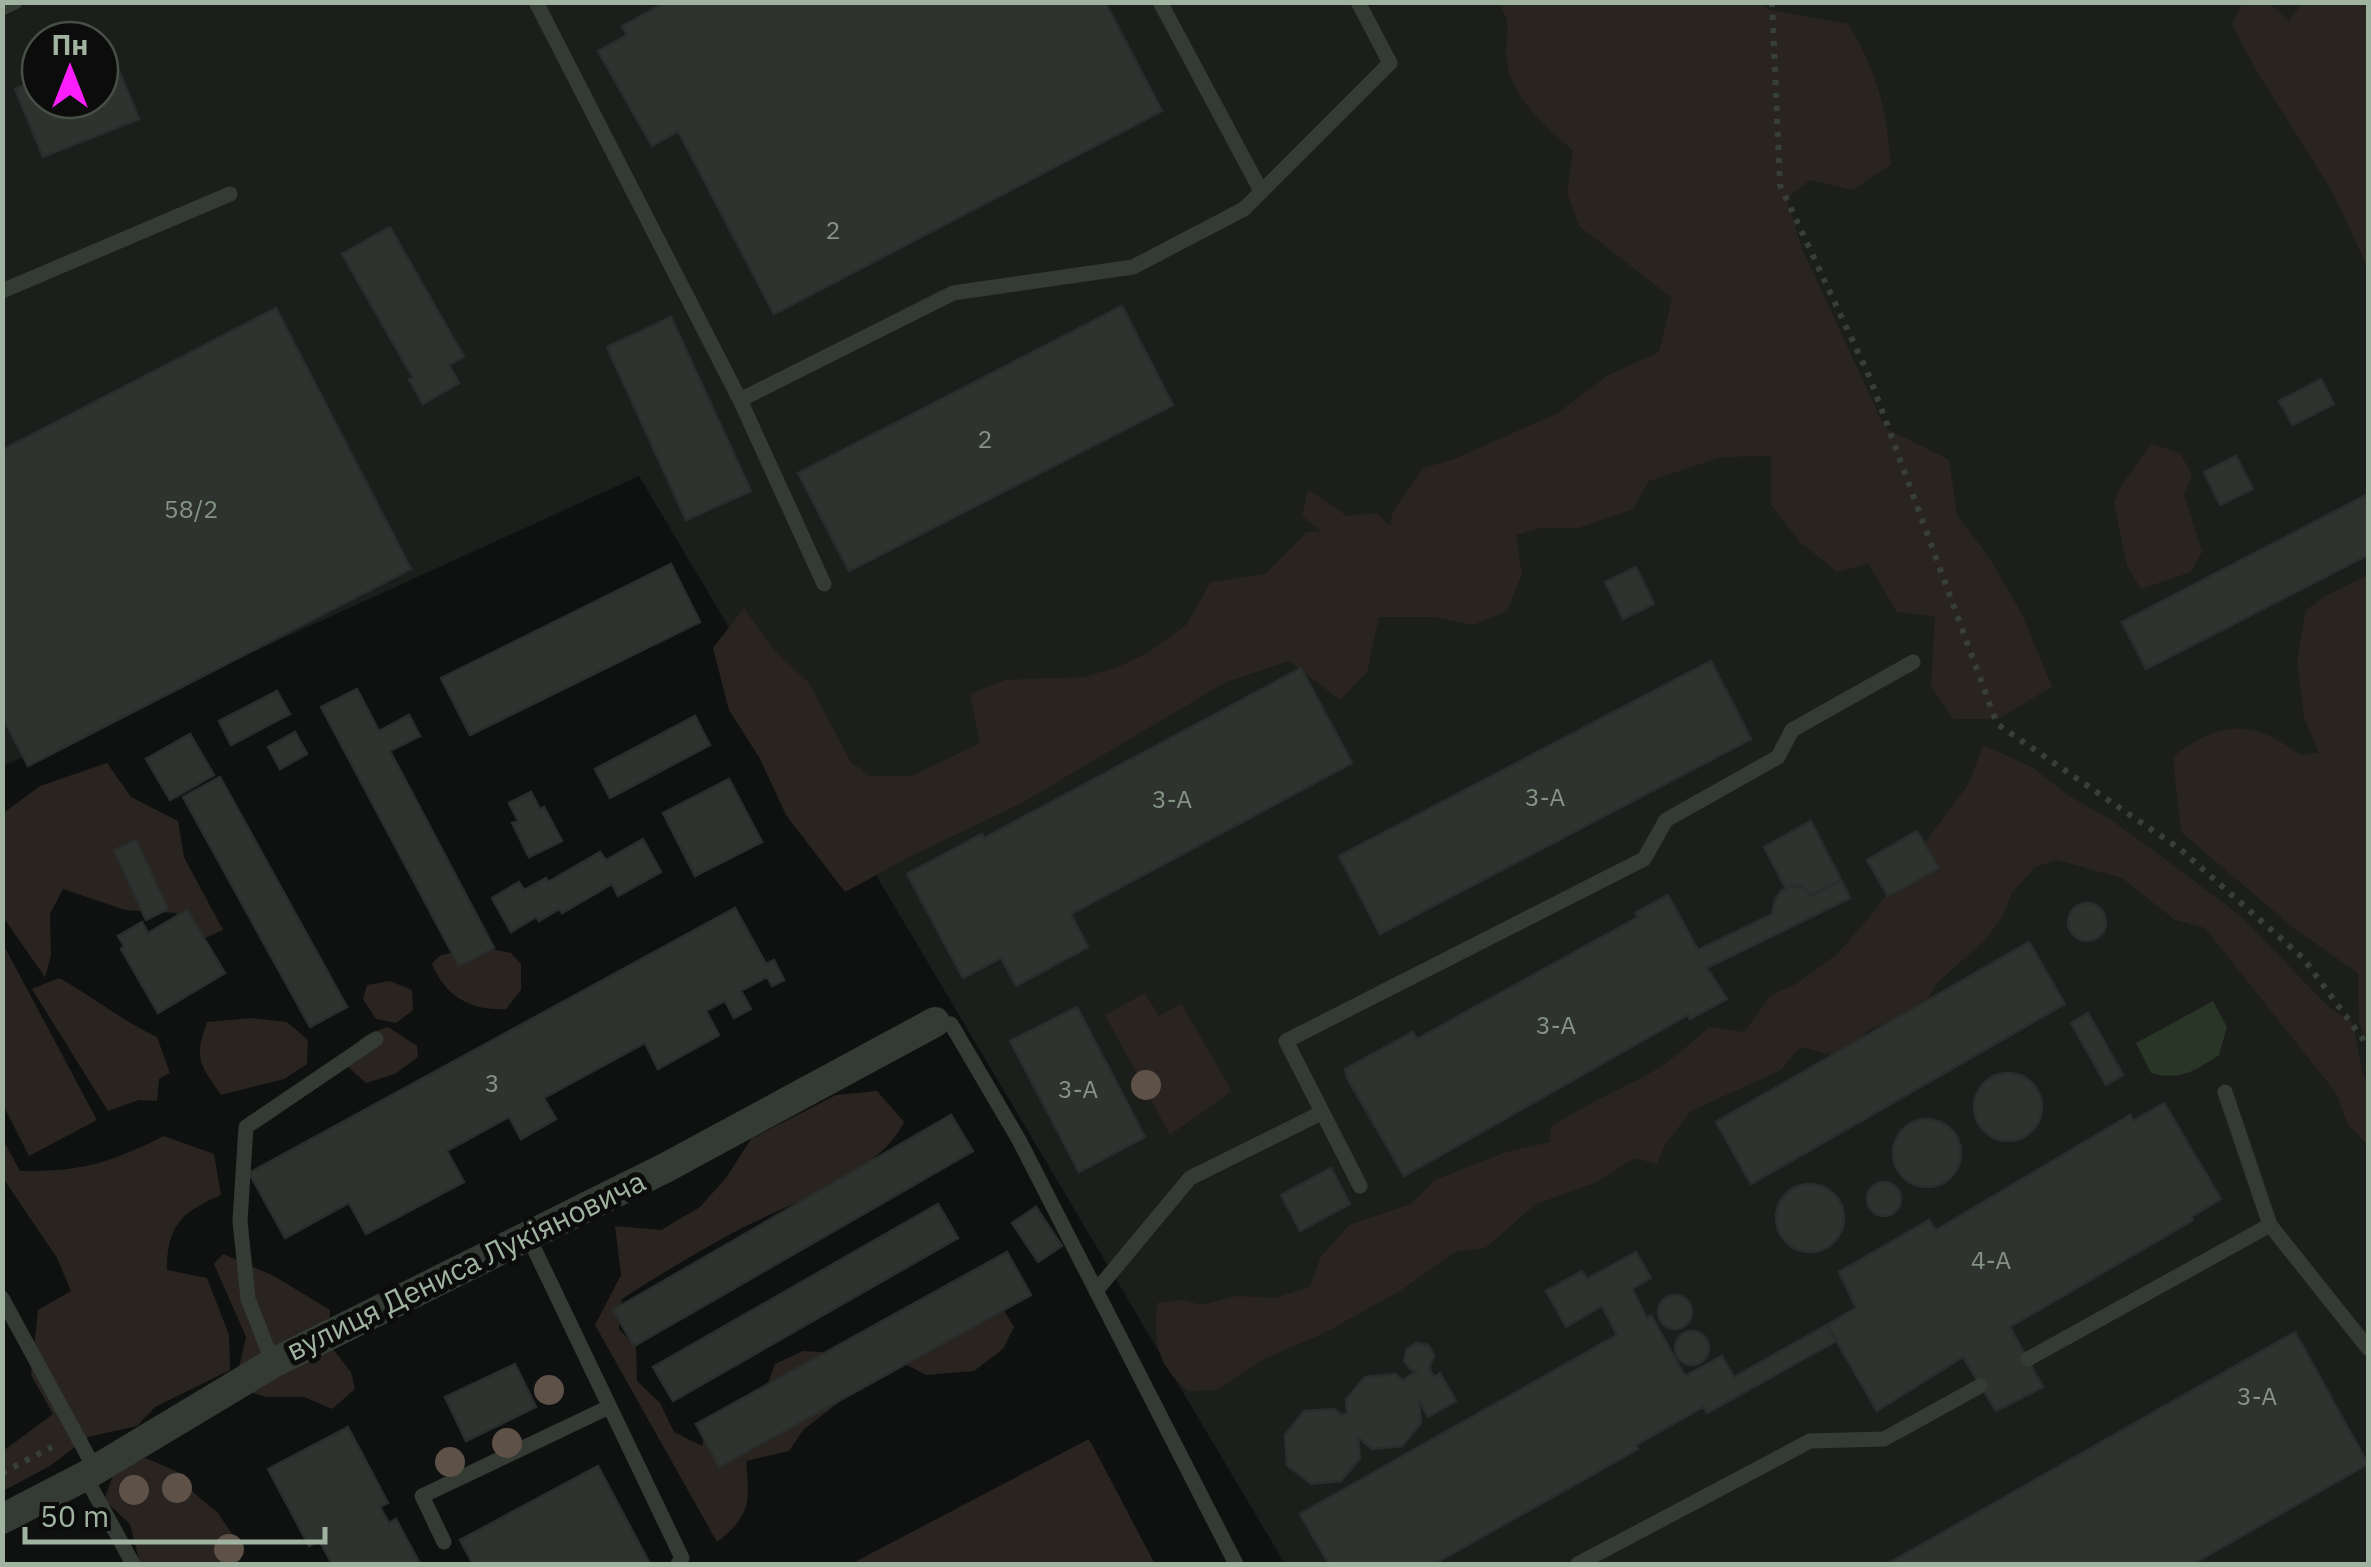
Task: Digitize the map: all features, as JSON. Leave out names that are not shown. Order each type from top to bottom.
[{"type":"street","name":"вулиця Дениса Лукіяновича","points":[[2,1519],[90,1472],[273,1362],[665,1168],[935,1022]]},
{"type":"lane","points":[[2,8],[15,2]]},
{"type":"lane","points":[[536,2],[740,400],[824,584]]},
{"type":"lane","points":[[1160,2],[1261,192]]},
{"type":"lane","points":[[740,400],[953,293],[1133,267],[1244,209],[1390,63],[1358,2]]},
{"type":"lane","points":[[2,291],[230,194]]},
{"type":"lane","points":[[1360,1186],[1286,1040],[1644,859],[1666,820],[1778,757],[1792,730],[1914,662]]},
{"type":"lane","points":[[935,1022],[951,1024],[1020,1140],[1236,1564]]},
{"type":"lane","points":[[273,1362],[248,1299],[240,1221],[246,1128],[376,1039]]},
{"type":"lane","points":[[2225,1092],[2270,1225],[2368,1348]]},
{"type":"lane","points":[[1096,1291],[1190,1178],[1321,1114]]},
{"type":"lane","points":[[2028,1359],[2270,1225]]},
{"type":"lane","points":[[528,1236],[682,1558],[678,1564]]},
{"type":"lane","points":[[2,1298],[134,1564]]},
{"type":"lane","points":[[1578,1564],[1810,1441],[1884,1440],[1980,1386]]},
{"type":"lane","points":[[444,1542],[422,1496],[607,1408]]},
{"type":"path","points":[[1772,2],[1780,185],[1870,378],[1997,724],[2180,849],[2303,958],[2368,1046]]},
{"type":"shaded area","points":[[1757,2],[1771,10],[1848,24],[1866,58],[1883,109],[1891,165],[1852,190],[1810,180],[1787,198],[1801,246],[1885,428],[1949,460],[1957,515],[1990,559],[2022,614],[2052,687],[1998,719],[1953,719],[1931,686],[1935,616],[1897,612],[1868,564],[1837,572],[1800,542],[1771,505],[1771,456],[1721,457],[1649,481],[1633,509],[1579,528],[1541,528],[1516,535],[1522,574],[1507,611],[1473,625],[1434,617],[1379,617],[1367,672],[1340,700],[1289,661],[1226,682],[1022,803],[845,892],[786,815],[759,757],[729,710],[713,648],[744,608],[774,650],[809,683],[853,766],[869,776],[912,776],[980,743],[970,694],[1005,680],[1085,677],[1120,666],[1149,652],[1186,625],[1211,582],[1265,574],[1307,532],[1322,532],[1302,516],[1308,489],[1347,516],[1377,513],[1390,526],[1392,513],[1423,468],[1454,459],[1558,413],[1608,375],[1659,352],[1672,298],[1579,226],[1567,193],[1573,151],[1532,112],[1516,89],[1507,63],[1506,18],[1498,3]]},
{"type":"shaded area","points":[[2,3],[2368,3],[2368,1564],[1285,1564],[639,476],[3,766]]},
{"type":"shaded area","points":[[2242,3],[2270,4],[2289,21],[2302,3],[2366,3],[2368,268],[2332,191],[2232,25]]},
{"type":"shaded area","points":[[2151,444],[2180,453],[2192,475],[2184,494],[2202,552],[2191,572],[2141,589],[2127,566],[2114,502]]},
{"type":"shaded area","points":[[2368,575],[2368,1042],[2359,1023],[2358,973],[2296,930],[2181,832],[2173,757],[2206,736],[2236,729],[2267,735],[2300,755],[2319,753],[2304,718],[2297,660],[2306,610]]},
{"type":"shaded area","points":[[1983,745],[2032,767],[2169,862],[2238,914],[2329,1007],[2353,1023],[2368,1084],[2368,1146],[2347,1123],[2336,1093],[2205,928],[2175,920],[2122,878],[2057,860],[2035,867],[2011,894],[2003,916],[1985,940],[1936,984],[1923,1007],[1867,1031],[1846,1058],[1800,1047],[1781,1070],[1691,1111],[1665,1145],[1657,1164],[1635,1158],[1595,1183],[1536,1204],[1485,1248],[1455,1252],[1400,1291],[1324,1333],[1262,1360],[1217,1390],[1188,1391],[1169,1371],[1157,1341],[1157,1303],[1184,1300],[1201,1305],[1237,1296],[1275,1298],[1310,1287],[1320,1258],[1349,1225],[1411,1204],[1435,1180],[1506,1152],[1550,1142],[1551,1127],[1655,1070],[1709,1027],[1744,1032],[1771,995],[1796,984],[1837,954],[1869,918],[1969,783]]},
{"type":"shaded area","points":[[107,763],[131,797],[178,821],[184,857],[223,930],[194,943],[176,913],[125,910],[63,889],[50,914],[51,956],[45,977],[3,917],[2,814],[40,786]]},
{"type":"shaded area","points":[[2,942],[97,1120],[29,1156],[3,1105]]},
{"type":"shaded area","points":[[477,946],[511,953],[521,964],[521,990],[506,1009],[461,1000],[445,985],[432,964],[439,956]]},
{"type":"shaded area","points":[[59,978],[157,1037],[170,1073],[159,1079],[157,1101],[139,1100],[108,1111],[32,989]]},
{"type":"shaded area","points":[[390,981],[412,990],[413,1010],[396,1023],[376,1019],[363,999],[367,985]]},
{"type":"shaded area","points":[[1145,993],[1159,1016],[1181,1003],[1232,1091],[1170,1135],[1105,1015]]},
{"type":"shaded area","points":[[2213,1001],[2227,1027],[2219,1055],[2187,1073],[2151,1073],[2136,1043]]},
{"type":"shaded area","points":[[252,1018],[287,1022],[308,1040],[307,1064],[284,1079],[221,1095],[201,1060],[207,1022]]},
{"type":"shaded area","points":[[388,1027],[417,1046],[418,1057],[395,1074],[366,1083],[347,1066],[350,1057],[360,1039]]},
{"type":"shaded area","points":[[877,1091],[904,1122],[875,1157],[829,1186],[721,1239],[622,1299],[619,1329],[636,1347],[637,1381],[660,1403],[674,1432],[702,1446],[708,1424],[768,1383],[775,1364],[803,1351],[834,1353],[849,1372],[838,1403],[803,1430],[789,1451],[746,1461],[746,1507],[736,1524],[717,1542],[595,1325],[621,1275],[615,1226],[661,1230],[700,1207],[726,1178],[751,1139],[836,1095]]},
{"type":"shaded area","points":[[164,1136],[214,1154],[221,1195],[179,1222],[170,1242],[167,1270],[207,1278],[229,1335],[230,1370],[155,1407],[137,1426],[88,1437],[50,1466],[3,1491],[3,1451],[53,1414],[31,1375],[38,1310],[71,1291],[57,1258],[3,1178],[2,1138],[20,1171],[42,1171],[95,1164]]},
{"type":"shaded area","points":[[223,1254],[274,1276],[330,1310],[328,1343],[351,1372],[355,1389],[332,1409],[304,1397],[266,1397],[242,1390],[237,1376],[246,1337],[214,1264]]},
{"type":"shaded area","points":[[992,1291],[1014,1327],[1003,1349],[974,1371],[926,1375],[888,1355]]},
{"type":"shaded area","points":[[1089,1439],[1155,1564],[851,1564]]},
{"type":"shaded area","points":[[139,1455],[178,1472],[194,1493],[218,1513],[234,1537],[241,1559],[237,1564],[140,1564],[130,1524],[104,1500],[114,1473]]},
{"type":"building","points":[[667,2],[1105,2],[1162,111],[774,314],[678,131],[652,146],[598,51],[627,35],[622,26]]},
{"type":"building","points":[[120,73],[139,119],[43,157],[28,120],[120,120]]},
{"type":"building","points":[[390,227],[464,357],[449,365],[459,383],[423,404],[409,379],[413,378],[342,254]]},
{"type":"building","points":[[1122,306],[1173,405],[849,571],[798,473]]},
{"type":"building","points":[[276,308],[411,569],[28,766],[2,716],[2,450]]},
{"type":"building","points":[[671,317],[751,491],[686,520],[607,347]]},
{"type":"building","points":[[2321,379],[2334,404],[2293,425],[2279,401]]},
{"type":"building","points":[[2236,456],[2253,489],[2220,505],[2204,472]]},
{"type":"building","points":[[2368,494],[2368,555],[2146,669],[2122,622]]},
{"type":"building","points":[[671,564],[700,622],[470,735],[441,678]]},
{"type":"building","points":[[1636,567],[1654,604],[1623,619],[1605,582]]},
{"type":"building","points":[[1711,661],[1751,739],[1380,934],[1339,856]]},
{"type":"building","points":[[1301,668],[1352,763],[1071,914],[1088,947],[1016,986],[1001,958],[963,978],[907,874],[982,834],[984,838]]},
{"type":"building","points":[[357,689],[379,731],[409,715],[420,736],[390,751],[494,948],[459,966],[321,707]]},
{"type":"building","points":[[277,691],[290,714],[231,745],[219,721]]},
{"type":"building","points":[[695,716],[710,745],[610,798],[595,769]]},
{"type":"building","points":[[295,732],[307,754],[280,769],[268,747]]},
{"type":"building","points":[[190,734],[214,775],[170,800],[146,759]]},
{"type":"building","points":[[220,777],[347,1007],[310,1027],[183,797]]},
{"type":"building","points":[[729,779],[762,842],[695,876],[663,813]]},
{"type":"building","points":[[531,792],[562,841],[529,857],[512,823],[518,821],[509,803]]},
{"type":"building","points":[[1811,821],[1841,880],[1811,896],[1803,887],[1786,889],[1764,847]]},
{"type":"building","points":[[1917,831],[1939,868],[1888,896],[1867,860]]},
{"type":"building","points":[[643,839],[661,872],[618,896],[612,884],[562,913],[559,909],[539,921],[536,917],[511,932],[492,898],[519,882],[524,890],[546,878],[548,882],[600,852],[606,860]]},
{"type":"building","points":[[136,840],[168,909],[146,920],[114,850]]},
{"type":"building","points":[[1841,880],[1850,898],[1707,968],[1727,999],[1690,1019],[1688,1015],[1404,1176],[1347,1078],[1345,1069],[1413,1032],[1417,1039],[1638,917],[1635,913],[1668,895],[1698,950],[1772,914],[1781,891],[1791,886],[1803,887],[1811,896]]},
{"type":"building","points":[[2087,903],[2100,909],[2106,922],[2100,935],[2087,941],[2074,935],[2068,922],[2074,909]]},
{"type":"building","points":[[735,908],[766,964],[774,960],[784,980],[772,986],[767,977],[741,991],[751,1009],[734,1018],[725,1001],[706,1011],[719,1035],[658,1069],[645,1043],[544,1098],[556,1119],[521,1139],[509,1117],[447,1151],[464,1182],[366,1234],[349,1203],[285,1238],[249,1173]]},
{"type":"building","points":[[187,910],[225,973],[158,1013],[121,949],[124,946],[118,936],[142,922],[148,933]]},
{"type":"building","points":[[2029,942],[2065,1004],[1751,1184],[1716,1122]]},
{"type":"building","points":[[1077,1007],[1145,1137],[1079,1172],[1010,1041]]},
{"type":"building","points":[[2088,1013],[2123,1075],[2106,1085],[2071,1023]]},
{"type":"building","points":[[2008,1073],[2032,1083],[2042,1107],[2032,1131],[2008,1141],[1984,1131],[1974,1107],[1984,1083]]},
{"type":"building","points":[[2164,1103],[2221,1199],[2191,1217],[2193,1220],[2010,1327],[2043,1387],[1996,1411],[1963,1357],[1877,1411],[1827,1325],[1856,1308],[1839,1272],[1929,1220],[1936,1230],[2130,1115],[2133,1121]]},
{"type":"building","points":[[951,1115],[973,1151],[634,1346],[613,1310]]},
{"type":"building","points":[[1927,1119],[1951,1129],[1961,1153],[1951,1177],[1927,1187],[1903,1177],[1893,1153],[1903,1129]]},
{"type":"building","points":[[1331,1168],[1350,1204],[1300,1231],[1281,1195]]},
{"type":"building","points":[[1884,1182],[1896,1187],[1901,1199],[1896,1211],[1884,1216],[1872,1211],[1867,1199],[1872,1187]]},
{"type":"building","points":[[1810,1184],[1834,1194],[1844,1218],[1834,1242],[1810,1252],[1786,1242],[1776,1218],[1786,1194]]},
{"type":"building","points":[[938,1204],[958,1238],[673,1401],[653,1367]]},
{"type":"building","points":[[1036,1207],[1062,1246],[1038,1262],[1012,1223]]},
{"type":"building","points":[[1007,1252],[1031,1295],[719,1467],[696,1424]]},
{"type":"building","points":[[1636,1252],[1651,1278],[1632,1289],[1685,1376],[1722,1356],[1734,1377],[1827,1325],[1836,1341],[1707,1413],[1703,1407],[1636,1445],[1638,1449],[1434,1564],[1329,1564],[1300,1514],[1617,1335],[1602,1306],[1566,1327],[1546,1291],[1582,1271],[1587,1279]]},
{"type":"building","points":[[1675,1295],[1687,1300],[1692,1312],[1687,1324],[1675,1329],[1663,1324],[1658,1312],[1663,1300]]},
{"type":"building","points":[[1692,1331],[1704,1336],[1709,1348],[1704,1360],[1692,1365],[1680,1360],[1675,1348],[1680,1336]]},
{"type":"building","points":[[2295,1332],[2368,1464],[2193,1564],[1887,1564]]},
{"type":"building","points":[[1416,1343],[1428,1345],[1434,1355],[1429,1368],[1434,1377],[1440,1373],[1456,1401],[1428,1417],[1419,1400],[1421,1423],[1402,1446],[1372,1449],[1358,1437],[1360,1458],[1341,1481],[1311,1484],[1287,1465],[1285,1435],[1304,1411],[1334,1409],[1342,1415],[1347,1413],[1346,1399],[1365,1377],[1395,1374],[1403,1380],[1417,1371],[1404,1361],[1407,1349]]},
{"type":"building","points":[[515,1364],[536,1407],[466,1441],[445,1397]]},
{"type":"building","points":[[348,1427],[388,1503],[380,1507],[389,1523],[396,1519],[420,1564],[332,1564],[319,1540],[309,1546],[268,1469]]},
{"type":"building","points":[[598,1466],[650,1564],[473,1564],[460,1540]]}]
